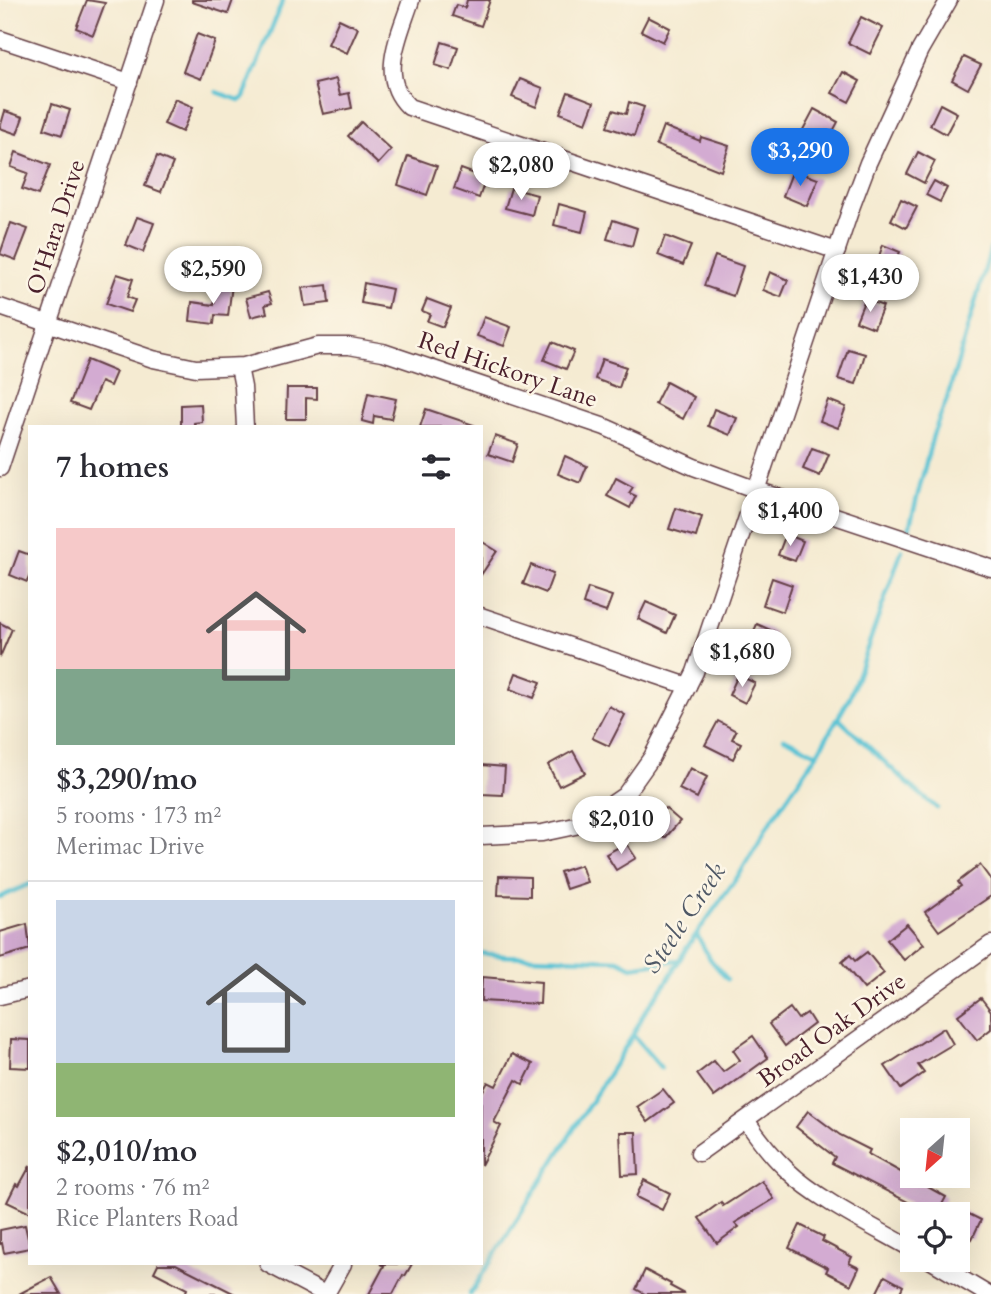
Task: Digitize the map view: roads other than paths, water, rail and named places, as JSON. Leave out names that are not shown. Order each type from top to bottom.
[{"type":"street","name":"O'Hara Drive","points":[[0,468],[156,0]]},
{"type":"street","points":[[411,0],[392,65],[392,80],[396,93],[409,107],[836,251]]},
{"type":"street","points":[[483,836],[560,830],[590,819],[612,806],[636,782],[670,723],[699,660],[868,163],[920,50],[948,0]]},
{"type":"street","points":[[0,39],[130,82]]},
{"type":"street","name":"Red Hickory Lane","points":[[0,307],[179,366],[196,368],[239,367],[318,346],[349,346],[374,350],[605,427],[694,467],[991,568]]},
{"type":"street","points":[[239,367],[245,425]]},
{"type":"street","points":[[483,617],[688,686]]},
{"type":"street","name":"Broad Oak Drive","points":[[699,1153],[991,944]]},
{"type":"street","points":[[0,996],[28,989]]},
{"type":"street","points":[[746,1120],[766,1148],[789,1172],[816,1192],[900,1242]]},
{"type":"street","points":[[270,1265],[325,1294],[342,1265]]},
{"type":"street","points":[[950,1272],[987,1294]]},
{"type":"waterway","points":[[217,92],[243,99],[283,0]]},
{"type":"waterway","name":"Steele Creek","points":[[909,529],[933,435],[947,399],[991,248]]},
{"type":"waterway","name":"Steele Creek","points":[[470,1294],[633,1035],[644,1013],[741,872],[769,824],[817,754],[850,697],[902,550]]},
{"type":"waterway","points":[[838,718],[937,808]]},
{"type":"waterway","points":[[784,738],[817,754]]},
{"type":"waterway","points":[[0,897],[28,885]]},
{"type":"waterway","points":[[697,935],[710,959],[727,979]]},
{"type":"waterway","points":[[483,953],[618,960],[632,967],[678,960]]},
{"type":"waterway","points":[[633,1035],[661,1068]]}]
